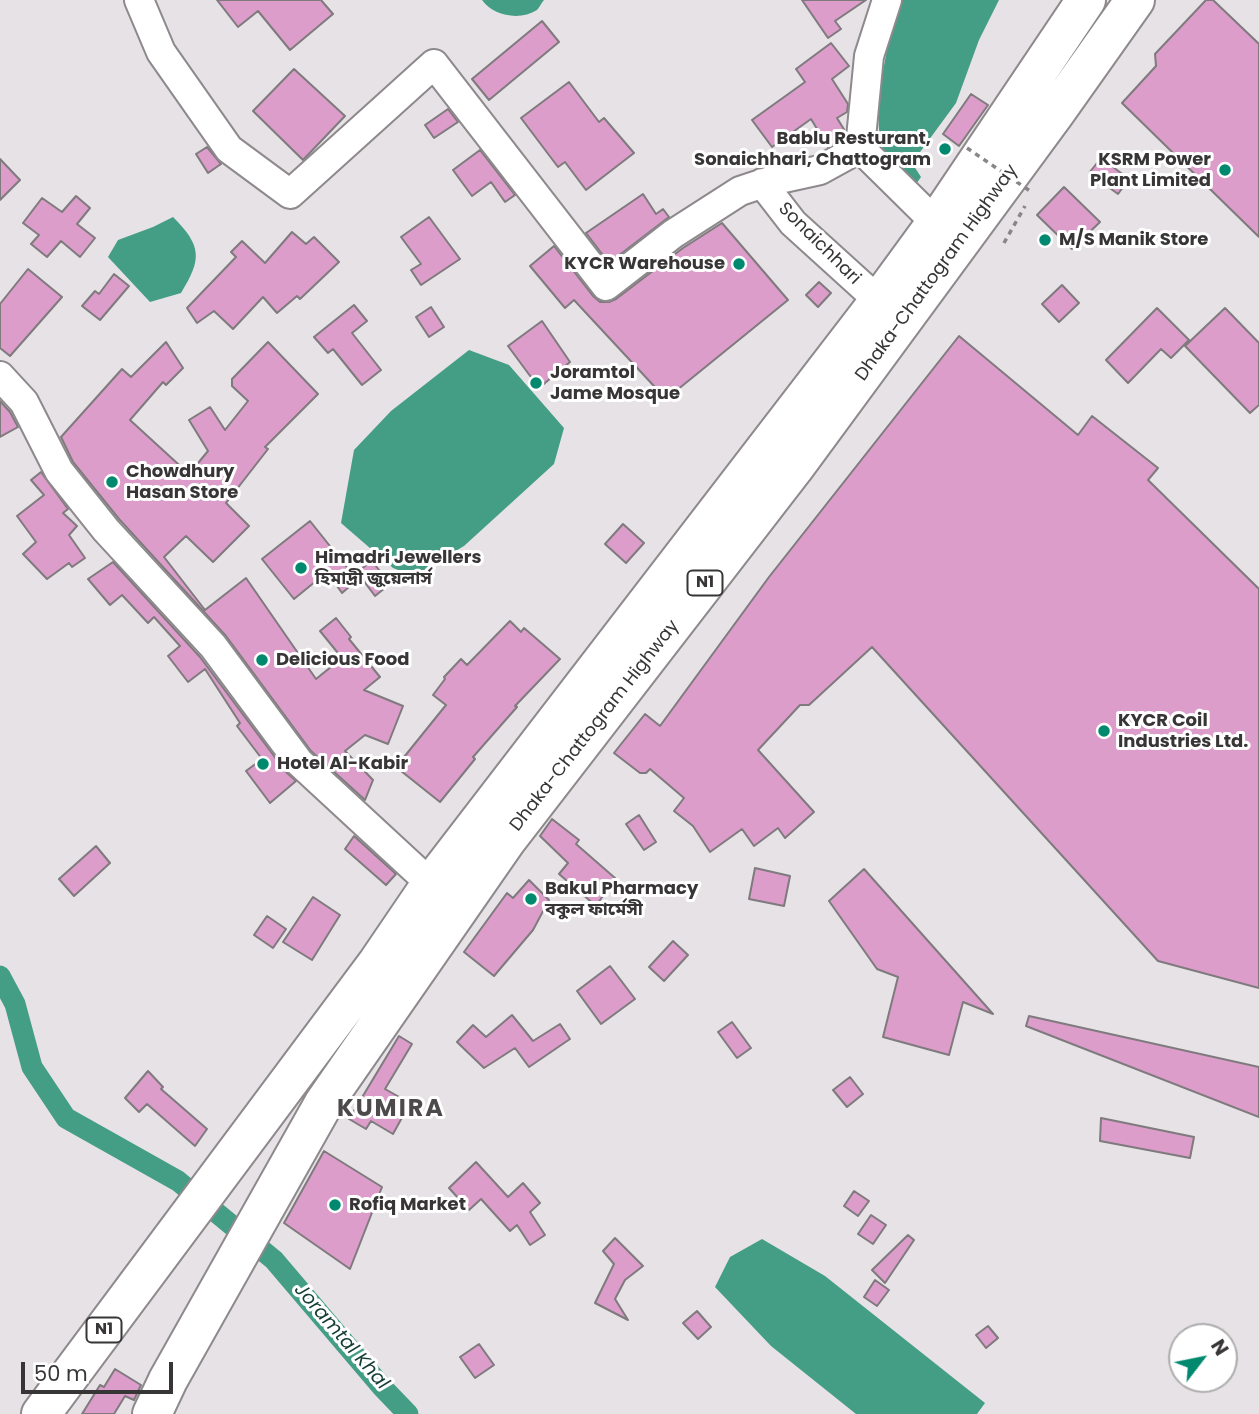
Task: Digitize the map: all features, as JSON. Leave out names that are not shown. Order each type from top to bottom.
[{"type":"highway","name":"Dhaka-Chattogram Highway","points":[[41,1414],[378,962],[431,884],[879,301],[936,223],[1086,0]]},
{"type":"highway","name":"Dhaka-Chattogram Highway","points":[[152,1414],[168,1380],[324,1102],[506,841],[794,468],[1135,0]]},
{"type":"street","points":[[139,0],[161,52],[229,149],[290,194],[434,64],[606,286],[673,234],[740,191],[762,183],[820,170],[860,148]]},
{"type":"street","points":[[860,148],[869,56],[887,0]]},
{"type":"street","points":[[860,148],[936,223]]},
{"type":"street","name":"Sonaichhari","points":[[762,183],[793,223],[879,301]]},
{"type":"street","points":[[0,376],[24,402],[59,471],[106,530],[213,646],[299,762],[431,884]]},
{"type":"path","points":[[967,148],[1032,193],[1003,243]]},
{"type":"shaded area","points":[[482,0],[544,0],[537,10],[515,16],[493,10]]},
{"type":"shaded area","points":[[899,0],[999,0],[979,40],[956,103],[912,163],[921,177],[912,190],[885,155],[880,134],[882,75]]},
{"type":"shaded area","points":[[173,217],[194,245],[196,253],[193,271],[181,293],[150,302],[108,257],[118,240]]},
{"type":"shaded area","points":[[469,350],[509,365],[564,428],[554,464],[464,546],[414,576],[393,568],[341,523],[354,450],[391,411]]},
{"type":"shaded area","points":[[762,1239],[825,1276],[985,1403],[977,1414],[856,1414],[771,1346],[715,1287],[730,1257]]},
{"type":"building","points":[[217,0],[321,0],[333,14],[290,50],[258,11],[238,27]]},
{"type":"building","points":[[802,0],[866,0],[835,21],[841,29],[828,38]]},
{"type":"building","name":"KSRM Power Plant Limited","points":[[1206,0],[1213,0],[1259,44],[1259,237],[1122,103],[1156,66],[1155,54]]},
{"type":"building","points":[[542,21],[559,42],[489,100],[472,79]]},
{"type":"building","points":[[831,43],[849,66],[832,79],[848,104],[847,112],[837,118],[845,131],[844,138],[828,147],[811,119],[772,147],[752,120],[805,82],[796,69]]},
{"type":"building","points":[[294,69],[345,116],[303,160],[253,111]]},
{"type":"building","points":[[569,82],[599,122],[604,118],[634,153],[586,190],[565,162],[558,167],[521,118]]},
{"type":"building","points":[[971,94],[988,105],[959,146],[943,134]]},
{"type":"building","points":[[448,109],[458,122],[434,138],[425,125]]},
{"type":"building","points":[[207,147],[221,164],[208,173],[196,154]]},
{"type":"building","points":[[480,150],[515,195],[505,202],[491,182],[472,196],[453,170]]},
{"type":"building","points":[[1101,158],[1129,179],[1118,194],[1089,173]]},
{"type":"building","points":[[0,159],[20,180],[0,200]]},
{"type":"building","points":[[1064,187],[1100,222],[1072,249],[1037,215]]},
{"type":"building","points":[[643,194],[656,214],[663,209],[669,217],[609,263],[586,233]]},
{"type":"building","points":[[76,196],[90,208],[77,224],[95,238],[80,257],[61,241],[47,257],[31,244],[39,235],[23,223],[42,198],[62,212]]},
{"type":"building","points":[[429,217],[460,259],[421,285],[411,270],[421,264],[401,237]]},
{"type":"building","points":[[722,223],[788,300],[666,399],[574,300],[565,308],[530,266],[554,246],[593,296],[600,302],[609,302]]},
{"type":"building","points":[[292,232],[306,244],[314,237],[339,262],[300,299],[297,296],[277,313],[263,297],[233,329],[214,311],[197,323],[187,308],[236,257],[231,252],[242,241],[265,263]]},
{"type":"building","points":[[28,269],[62,297],[10,356],[0,348],[0,304]]},
{"type":"building","points":[[114,274],[129,286],[100,320],[82,306],[95,291],[99,294]]},
{"type":"building","points":[[819,282],[831,293],[818,307],[806,295]]},
{"type":"building","points":[[1062,285],[1079,303],[1059,322],[1042,304]]},
{"type":"building","points":[[354,305],[367,321],[352,333],[381,370],[362,385],[333,349],[328,353],[314,337]]},
{"type":"building","points":[[431,307],[444,327],[429,337],[416,317]]},
{"type":"building","points":[[1157,308],[1189,340],[1171,358],[1161,349],[1128,383],[1106,360]]},
{"type":"building","points":[[1225,308],[1259,343],[1259,405],[1250,413],[1185,346]]},
{"type":"building","points":[[542,321],[570,362],[539,388],[508,346]]},
{"type":"building","name":"KYCR Coil Industries Ltd.","points":[[959,336],[1078,435],[1092,416],[1158,468],[1148,480],[1259,589],[1259,988],[1158,961],[872,647],[809,705],[800,705],[758,750],[814,812],[785,838],[778,828],[754,846],[742,829],[710,852],[693,826],[674,811],[684,798],[650,769],[646,773],[640,773],[614,753],[645,714],[660,726],[769,577]]},
{"type":"building","points":[[166,342],[183,368],[166,385],[163,382],[130,420],[189,474],[208,451],[189,420],[210,407],[225,430],[248,401],[232,386],[232,379],[268,342],[318,394],[265,447],[268,449],[226,503],[249,526],[213,562],[186,536],[164,557],[205,610],[246,578],[316,679],[342,658],[320,631],[336,618],[351,637],[349,639],[380,677],[364,690],[403,706],[388,744],[365,735],[345,751],[373,780],[365,800],[311,751],[226,636],[119,519],[73,462],[61,437],[122,369],[131,377]]},
{"type":"building","points":[[0,401],[18,427],[0,437]]},
{"type":"building","points":[[41,472],[68,509],[63,513],[77,526],[69,535],[85,558],[72,567],[69,563],[47,579],[23,554],[36,542],[17,516],[44,495],[31,480]]},
{"type":"building","points":[[310,521],[357,580],[342,593],[327,572],[294,599],[262,559]]},
{"type":"building","points":[[623,524],[644,543],[626,563],[605,544]]},
{"type":"building","points":[[372,561],[390,584],[375,596],[357,572]]},
{"type":"building","points":[[113,562],[200,657],[286,772],[296,781],[270,803],[246,771],[262,759],[237,726],[240,723],[205,669],[188,682],[168,656],[180,646],[154,617],[148,623],[122,595],[110,605],[88,579]]},
{"type":"building","points":[[510,621],[521,632],[524,628],[560,659],[515,706],[517,707],[473,757],[475,759],[440,802],[396,767],[446,705],[433,695],[444,677],[461,659],[467,665]]},
{"type":"building","points":[[639,815],[656,842],[644,850],[626,824]]},
{"type":"building","points":[[552,819],[579,840],[576,844],[615,878],[596,906],[559,874],[568,863],[540,836]]},
{"type":"building","points":[[354,836],[396,874],[386,885],[345,849]]},
{"type":"building","points":[[96,846],[110,863],[74,896],[59,879]]},
{"type":"building","points":[[755,868],[790,876],[784,906],[749,899]]},
{"type":"building","points":[[864,869],[993,1014],[963,1002],[949,1055],[883,1037],[898,977],[877,969],[829,901]]},
{"type":"building","points":[[529,880],[549,900],[533,930],[494,976],[464,952],[507,893],[513,898]]},
{"type":"building","points":[[313,897],[340,915],[312,960],[283,942]]},
{"type":"building","points":[[267,916],[286,929],[273,948],[254,935]]},
{"type":"building","points":[[673,941],[688,955],[664,981],[649,967]]},
{"type":"building","points":[[610,966],[635,999],[601,1024],[577,991]]},
{"type":"building","points":[[512,1015],[533,1041],[560,1024],[570,1039],[529,1067],[515,1048],[484,1068],[457,1042],[473,1025],[486,1037]]},
{"type":"building","points":[[1029,1016],[1259,1067],[1259,1117],[1026,1026]]},
{"type":"building","points":[[732,1022],[751,1048],[737,1058],[718,1032]]},
{"type":"building","points":[[399,1036],[412,1044],[385,1089],[410,1103],[393,1134],[371,1121],[366,1129],[349,1119]]},
{"type":"building","points":[[148,1071],[163,1087],[161,1089],[207,1129],[195,1146],[147,1104],[139,1112],[125,1098]]},
{"type":"building","points":[[850,1077],[863,1094],[847,1107],[833,1090]]},
{"type":"building","points":[[1101,1118],[1194,1137],[1190,1158],[1100,1141]]},
{"type":"building","name":"Rofiq Market","points":[[324,1151],[382,1187],[350,1269],[284,1223]]},
{"type":"building","points":[[476,1162],[508,1197],[523,1183],[540,1203],[530,1212],[545,1235],[530,1245],[517,1225],[510,1231],[481,1199],[469,1210],[449,1188]]},
{"type":"building","points":[[854,1191],[869,1201],[858,1216],[844,1206]]},
{"type":"building","points":[[871,1215],[886,1225],[873,1244],[858,1234]]},
{"type":"building","points":[[908,1235],[914,1240],[885,1283],[872,1270]]},
{"type":"building","points":[[615,1238],[643,1266],[625,1280],[615,1299],[628,1320],[595,1303],[614,1264],[603,1251]]},
{"type":"building","points":[[875,1280],[889,1290],[877,1306],[864,1297]]},
{"type":"building","points":[[697,1311],[711,1327],[698,1339],[683,1323]]},
{"type":"building","points":[[988,1326],[998,1338],[986,1348],[976,1335]]},
{"type":"building","points":[[479,1344],[494,1365],[475,1378],[460,1357]]},
{"type":"building","points":[[115,1369],[141,1385],[134,1400],[125,1396],[114,1414],[82,1414],[100,1385],[104,1387]]},
{"type":"waterway","name":"Joramtal Khal","points":[[0,976],[15,1004],[32,1067],[66,1118],[178,1181],[274,1260],[408,1414]]},
{"type":"place","name":"Bablu Resturant, Sonaichhari, Chattogram","points":[[945,149]]},
{"type":"place","name":"KSRM Power Plant Limited","points":[[1225,170]]},
{"type":"place","name":"M/S Manik Store","points":[[1045,240]]},
{"type":"place","name":"KYCR Warehouse","points":[[739,264]]},
{"type":"place","name":"Joramtol Jame Mosque","points":[[536,383]]},
{"type":"place","name":"Chowdhury Hasan Store","points":[[112,482]]},
{"type":"place","name":"Himadri Jewellers হিমাদ্রী জুয়েলার্স","points":[[301,568]]},
{"type":"place","name":"Delicious Food","points":[[262,660]]},
{"type":"place","name":"KYCR Coil Industries Ltd.","points":[[1104,731]]},
{"type":"place","name":"Hotel Al-Kabir","points":[[263,764]]},
{"type":"place","name":"Bakul Pharmacy বকুল ফার্মেসী","points":[[531,899]]},
{"type":"place","name":"Rofiq Market","points":[[335,1205]]},
{"type":"district","name":"KUMIRA","points":[[391,1110]]}]
